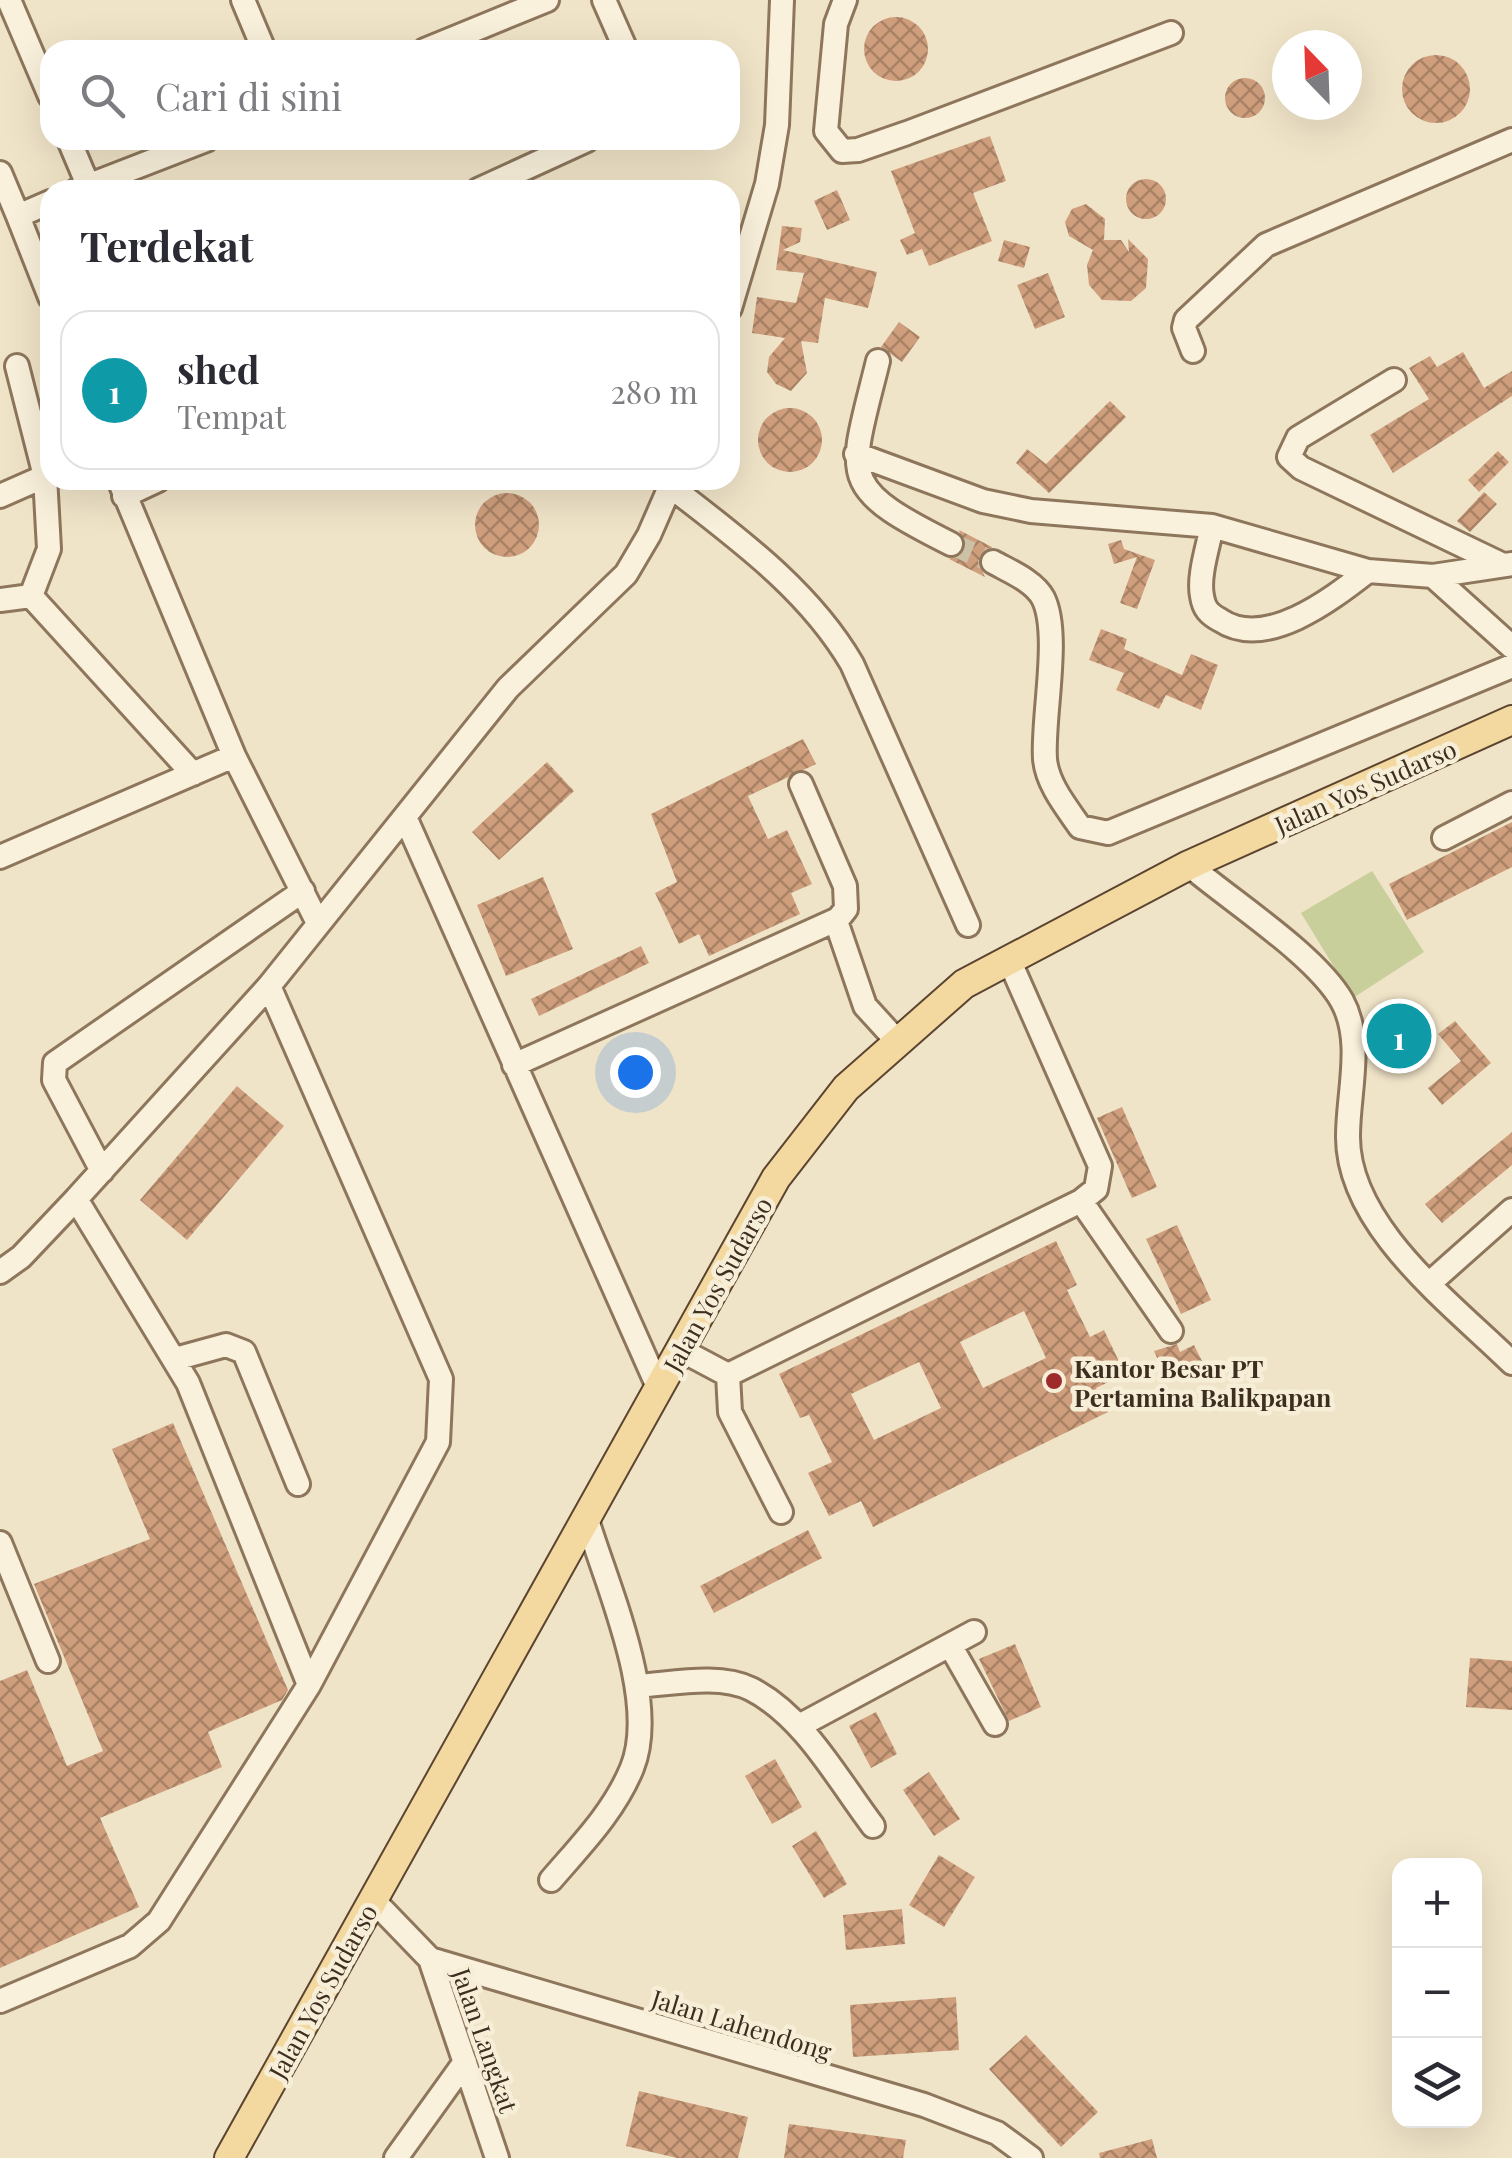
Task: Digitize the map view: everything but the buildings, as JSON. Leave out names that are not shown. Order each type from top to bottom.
[{"type":"main road","name":"Jalan Yos Sudarso","points":[[229,2158],[588,1522],[776,1178],[846,1088],[964,984],[1189,865],[1512,720]]},
{"type":"street","points":[[8,0],[40,73]]},
{"type":"street","points":[[243,0],[260,40]]},
{"type":"street","points":[[442,40],[496,9],[547,0]]},
{"type":"street","points":[[604,0],[622,40]]},
{"type":"street","points":[[740,274],[767,184],[775,140],[782,0]]},
{"type":"street","points":[[846,0],[836,24],[826,131],[842,151],[891,139],[1172,33]]},
{"type":"street","points":[[1193,351],[1184,328],[1186,320],[1266,245],[1512,140]]},
{"type":"street","points":[[72,150],[81,180]]},
{"type":"street","points":[[104,180],[180,150]]},
{"type":"street","points":[[500,180],[565,150]]},
{"type":"street","points":[[0,174],[10,208],[40,275]]},
{"type":"street","points":[[10,208],[40,204]]},
{"type":"street","points":[[878,361],[856,454],[862,484],[884,510],[952,544]]},
{"type":"street","points":[[17,366],[40,450]]},
{"type":"street","points":[[1394,380],[1298,438],[1289,456],[1300,468],[1508,564]]},
{"type":"street","points":[[856,454],[984,500],[1015,507],[1212,526],[1368,571],[1433,576],[1508,564]]},
{"type":"street","points":[[0,496],[40,478]]},
{"type":"street","points":[[31,596],[49,549],[47,490]]},
{"type":"street","points":[[122,490],[234,756],[317,921]]},
{"type":"street","points":[[0,1272],[21,1257],[76,1199],[268,986],[508,688],[626,574],[668,490]]},
{"type":"street","points":[[680,490],[742,542],[833,632],[852,664],[968,926]]},
{"type":"street","points":[[1212,526],[1200,594],[1207,612],[1228,626],[1265,628],[1294,619],[1337,596],[1368,571]]},
{"type":"street","points":[[993,562],[1028,582],[1043,598],[1048,629],[1045,762],[1058,794],[1080,828],[1108,833],[1512,666]]},
{"type":"street","points":[[1433,576],[1512,647]]},
{"type":"street","points":[[0,600],[31,596]]},
{"type":"street","points":[[31,596],[192,774]]},
{"type":"street","points":[[0,857],[234,756]]},
{"type":"street","points":[[514,1065],[836,921],[846,909],[845,886],[802,784]]},
{"type":"street","points":[[1444,838],[1512,804]]},
{"type":"street","points":[[406,817],[659,1389]]},
{"type":"street","points":[[1189,865],[1287,944],[1342,1000],[1353,1033],[1348,1140],[1354,1176],[1372,1220],[1392,1247],[1512,1363]]},
{"type":"street","points":[[102,1170],[54,1080],[55,1063],[303,891]]},
{"type":"street","points":[[836,921],[865,1006],[897,1041]]},
{"type":"street","points":[[728,1375],[1081,1201],[1096,1189],[1100,1166],[1010,962]]},
{"type":"street","points":[[0,2001],[130,1946],[159,1921],[309,1685],[438,1442],[441,1379],[268,986]]},
{"type":"street","points":[[76,1199],[175,1359],[309,1685]]},
{"type":"street","points":[[1081,1201],[1171,1331]]},
{"type":"street","points":[[1431,1282],[1512,1210]]},
{"type":"street","points":[[175,1359],[226,1344],[244,1352],[298,1484]]},
{"type":"street","points":[[682,1350],[728,1375]]},
{"type":"street","points":[[728,1375],[730,1412],[781,1512]]},
{"type":"street","points":[[551,1880],[596,1829],[634,1764],[638,1730],[636,1686],[588,1522]]},
{"type":"street","points":[[0,1543],[48,1661]]},
{"type":"street","points":[[798,1726],[974,1632]]},
{"type":"street","points":[[950,1645],[995,1724]]},
{"type":"street","points":[[636,1686],[714,1681],[750,1688],[798,1726],[873,1826]]},
{"type":"street","name":"Jalan Langkat","points":[[374,1901],[430,1959],[497,2158]]},
{"type":"street","name":"Jalan Lahendong","points":[[430,1959],[924,2106],[997,2133],[1031,2158]]},
{"type":"street","points":[[396,2158],[465,2062]]},
{"type":"green space","points":[[1372,871],[1424,952],[1353,998],[1301,913]]},
{"type":"tunnel","points":[[951,544],[993,562]]},
{"type":"place","name":"shed","points":[[1399,1036]]},
{"type":"place","name":"Kantor Besar PT Pertamina Balikpapan","points":[[1054,1381]]}]
